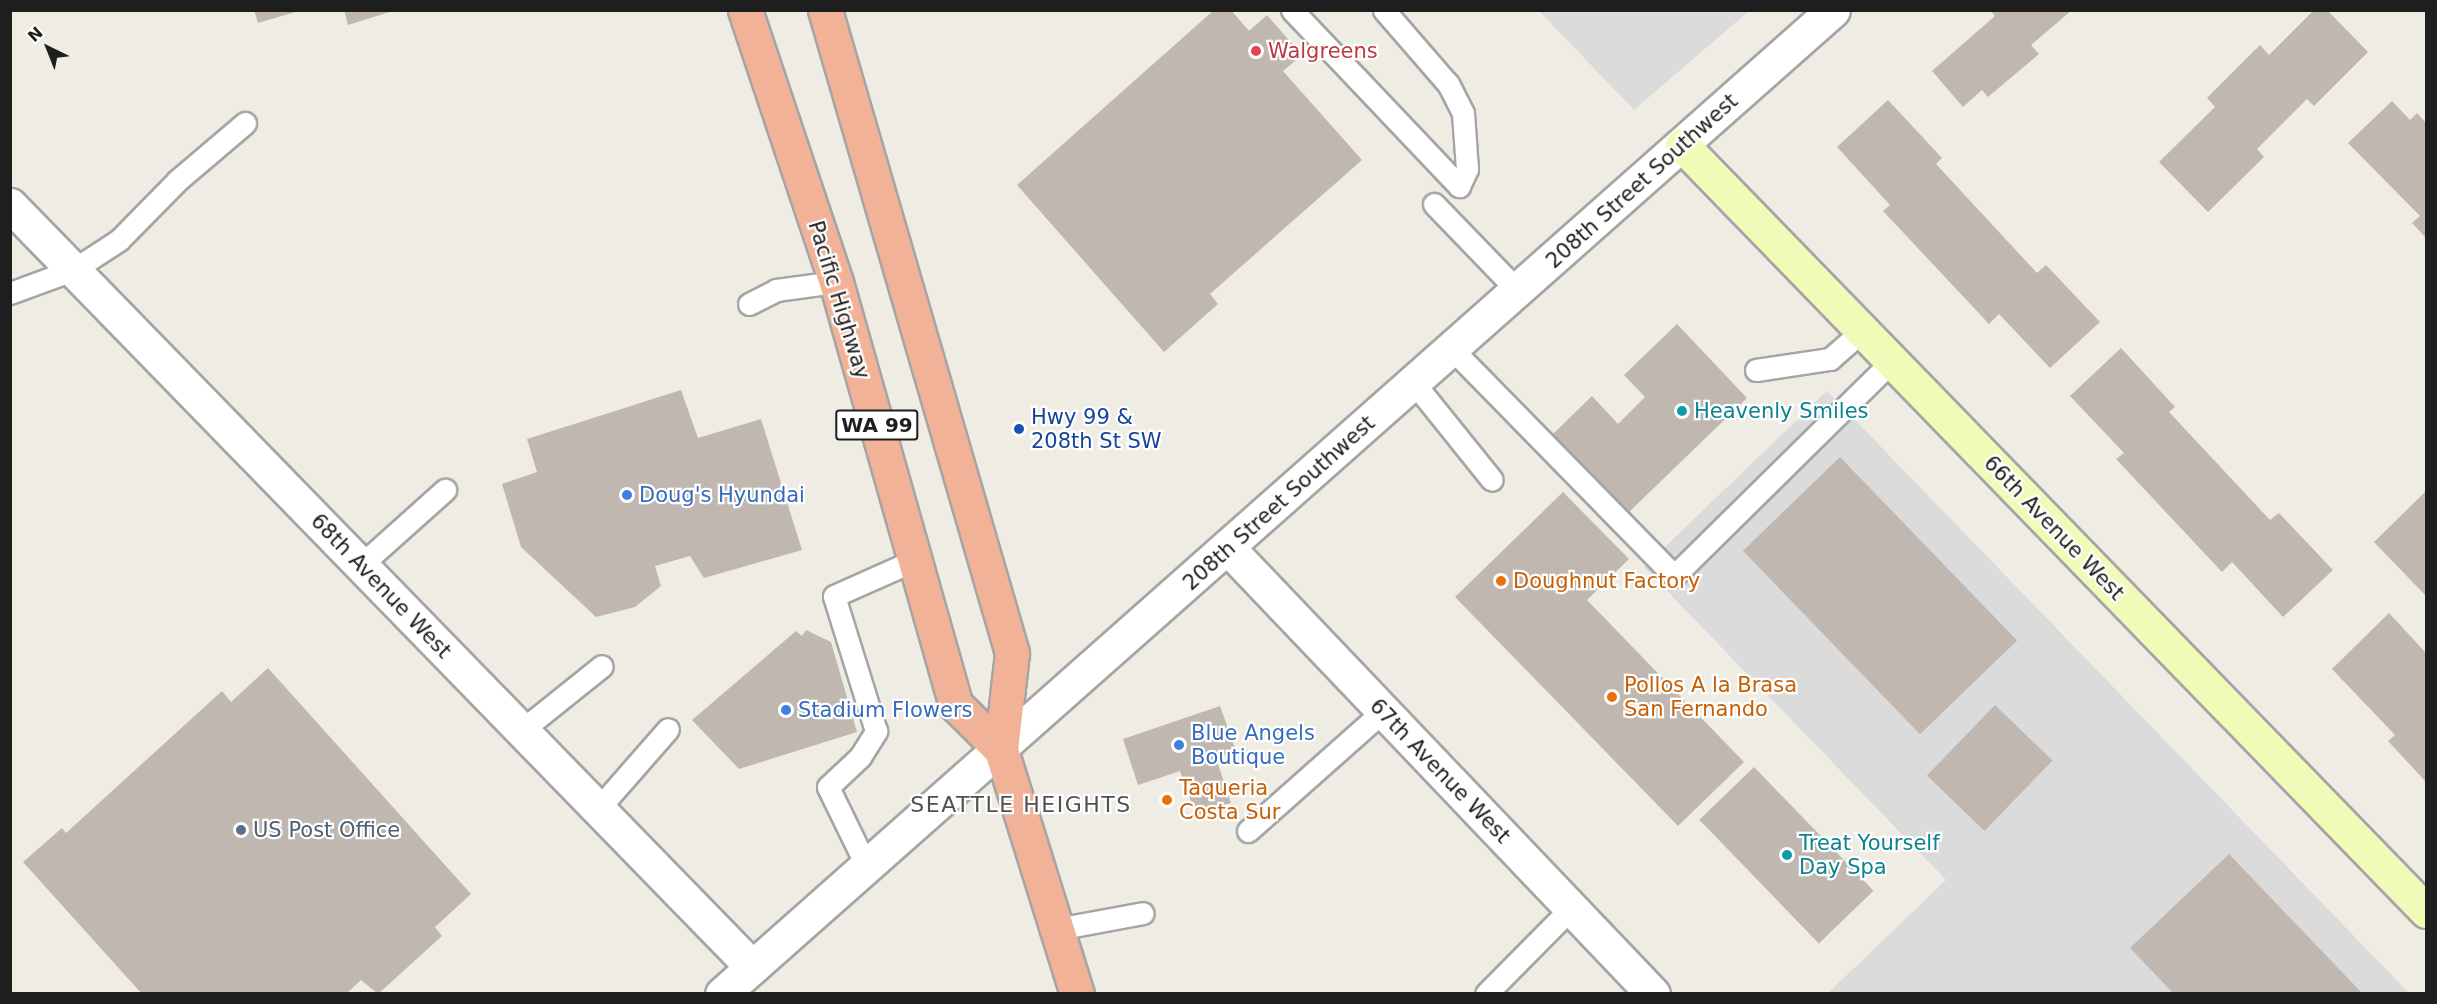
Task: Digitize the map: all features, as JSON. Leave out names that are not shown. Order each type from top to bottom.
[{"type":"highway","name":"Pacific Highway","points":[[746,10],[836,282],[956,705],[1001,750]]},
{"type":"highway","name":"Pacific Highway","points":[[825,10],[1012,653],[1001,750],[1077,993]]},
{"type":"main road","name":"66th Avenue West","points":[[1682,145],[2427,912]]},
{"type":"street","name":"208th Street Southwest","points":[[722,993],[1001,750],[1833,10]]},
{"type":"street","name":"68th Avenue West","points":[[10,205],[752,967]]},
{"type":"street","name":"67th Avenue West","points":[[1228,548],[1653,993]]},
{"type":"lane","points":[[1292,10],[1459,186],[1467,168],[1463,113],[1448,84],[1384,10]]},
{"type":"lane","points":[[10,294],[73,270],[119,240],[178,180],[245,123]]},
{"type":"lane","points":[[1434,204],[1518,291]]},
{"type":"lane","points":[[748,304],[776,290],[836,282]]},
{"type":"lane","points":[[1756,370],[1830,359],[1862,331]]},
{"type":"lane","points":[[1452,349],[1674,576],[1892,361]]},
{"type":"lane","points":[[1414,383],[1492,480]]},
{"type":"lane","points":[[361,565],[445,490]]},
{"type":"lane","points":[[867,867],[828,787],[860,757],[876,731],[834,596],[915,560]]},
{"type":"lane","points":[[522,730],[602,666]]},
{"type":"lane","points":[[1248,831],[1383,711]]},
{"type":"lane","points":[[598,809],[668,729]]},
{"type":"lane","points":[[1486,993],[1571,908]]},
{"type":"lane","points":[[1057,929],[1143,913]]},
{"type":"shaded area","points":[[1539,11],[1749,11],[1634,110]]},
{"type":"shaded area","points":[[1827,391],[2409,993],[1828,993],[1946,880],[1644,567]]},
{"type":"building","points":[[254,10],[299,10],[299,11],[258,23]]},
{"type":"building","points":[[344,10],[393,10],[393,11],[348,25]]},
{"type":"building","name":"Walgreens","points":[[1214,10],[1231,10],[1249,31],[1267,15],[1302,55],[1283,71],[1362,160],[1210,294],[1218,304],[1164,352],[1017,185]]},
{"type":"building","points":[[1990,10],[2072,10],[2031,45],[2039,54],[1988,97],[1982,90],[1963,107],[1932,71],[1995,16]]},
{"type":"building","points":[[2314,10],[2327,10],[2368,52],[2314,106],[2307,99],[2257,149],[2264,157],[2208,212],[2159,162],[2215,107],[2207,98],[2260,45],[2269,55]]},
{"type":"building","points":[[1888,100],[1942,158],[1936,164],[2037,273],[2046,265],[2100,322],[2050,368],[1999,314],[1989,324],[1883,211],[1890,205],[1837,147]]},
{"type":"building","points":[[2392,101],[2410,120],[2417,113],[2426,123],[2426,238],[2412,223],[2420,216],[2348,143]]},
{"type":"building","name":"Heavenly Smiles","points":[[1677,324],[1747,398],[1628,513],[1553,434],[1592,396],[1618,424],[1645,397],[1624,375]]},
{"type":"building","points":[[2121,348],[2175,407],[2169,412],[2270,520],[2279,513],[2333,570],[2283,617],[2232,562],[2222,572],[2116,459],[2124,453],[2070,396]]},
{"type":"building","points":[[681,390],[698,438],[761,419],[802,550],[704,578],[690,556],[655,566],[661,586],[635,607],[596,617],[521,547],[502,484],[537,472],[527,439]]},
{"type":"building","points":[[1840,457],[2017,640],[1920,734],[1743,551]]},
{"type":"building","points":[[2426,491],[2426,596],[2374,542]]},
{"type":"building","points":[[1563,492],[1629,559],[1587,600],[1744,762],[1678,826],[1455,597]]},
{"type":"building","points":[[2389,613],[2426,653],[2426,782],[2388,741],[2395,735],[2332,669]]},
{"type":"building","points":[[806,630],[831,642],[857,732],[739,769],[692,720],[796,631],[802,636]]},
{"type":"building","name":"US Post Office","points":[[268,668],[471,894],[435,927],[442,936],[378,994],[361,980],[346,994],[142,994],[23,862],[62,828],[66,833],[222,691],[231,702]]},
{"type":"building","points":[[1995,705],[2053,761],[1984,831],[1927,775]]},
{"type":"building","name":"Blue Angels Boutique","points":[[1220,706],[1236,751],[1216,758],[1231,803],[1196,815],[1180,771],[1138,785],[1123,739]]},
{"type":"building","name":"Treat Yourself Day Spa","points":[[1754,767],[1873,891],[1819,944],[1699,820]]},
{"type":"building","points":[[2229,854],[2363,994],[2174,994],[2130,948]]},
{"type":"place","name":"Walgreens","points":[[1256,51]]},
{"type":"place","name":"Heavenly Smiles","points":[[1682,411]]},
{"type":"place","name":"Hwy 99 & 208th St SW","points":[[1019,429]]},
{"type":"place","name":"Doug's Hyundai","points":[[627,495]]},
{"type":"place","name":"Doughnut Factory","points":[[1501,581]]},
{"type":"place","name":"Pollos A la Brasa San Fernando","points":[[1612,697]]},
{"type":"place","name":"Stadium Flowers","points":[[786,710]]},
{"type":"place","name":"Blue Angels Boutique","points":[[1179,745]]},
{"type":"place","name":"Taqueria Costa Sur","points":[[1167,800]]},
{"type":"place","name":"US Post Office","points":[[241,830]]},
{"type":"place","name":"Treat Yourself Day Spa","points":[[1787,855]]},
{"type":"district","name":"SEATTLE HEIGHTS","points":[[1021,805]]}]
